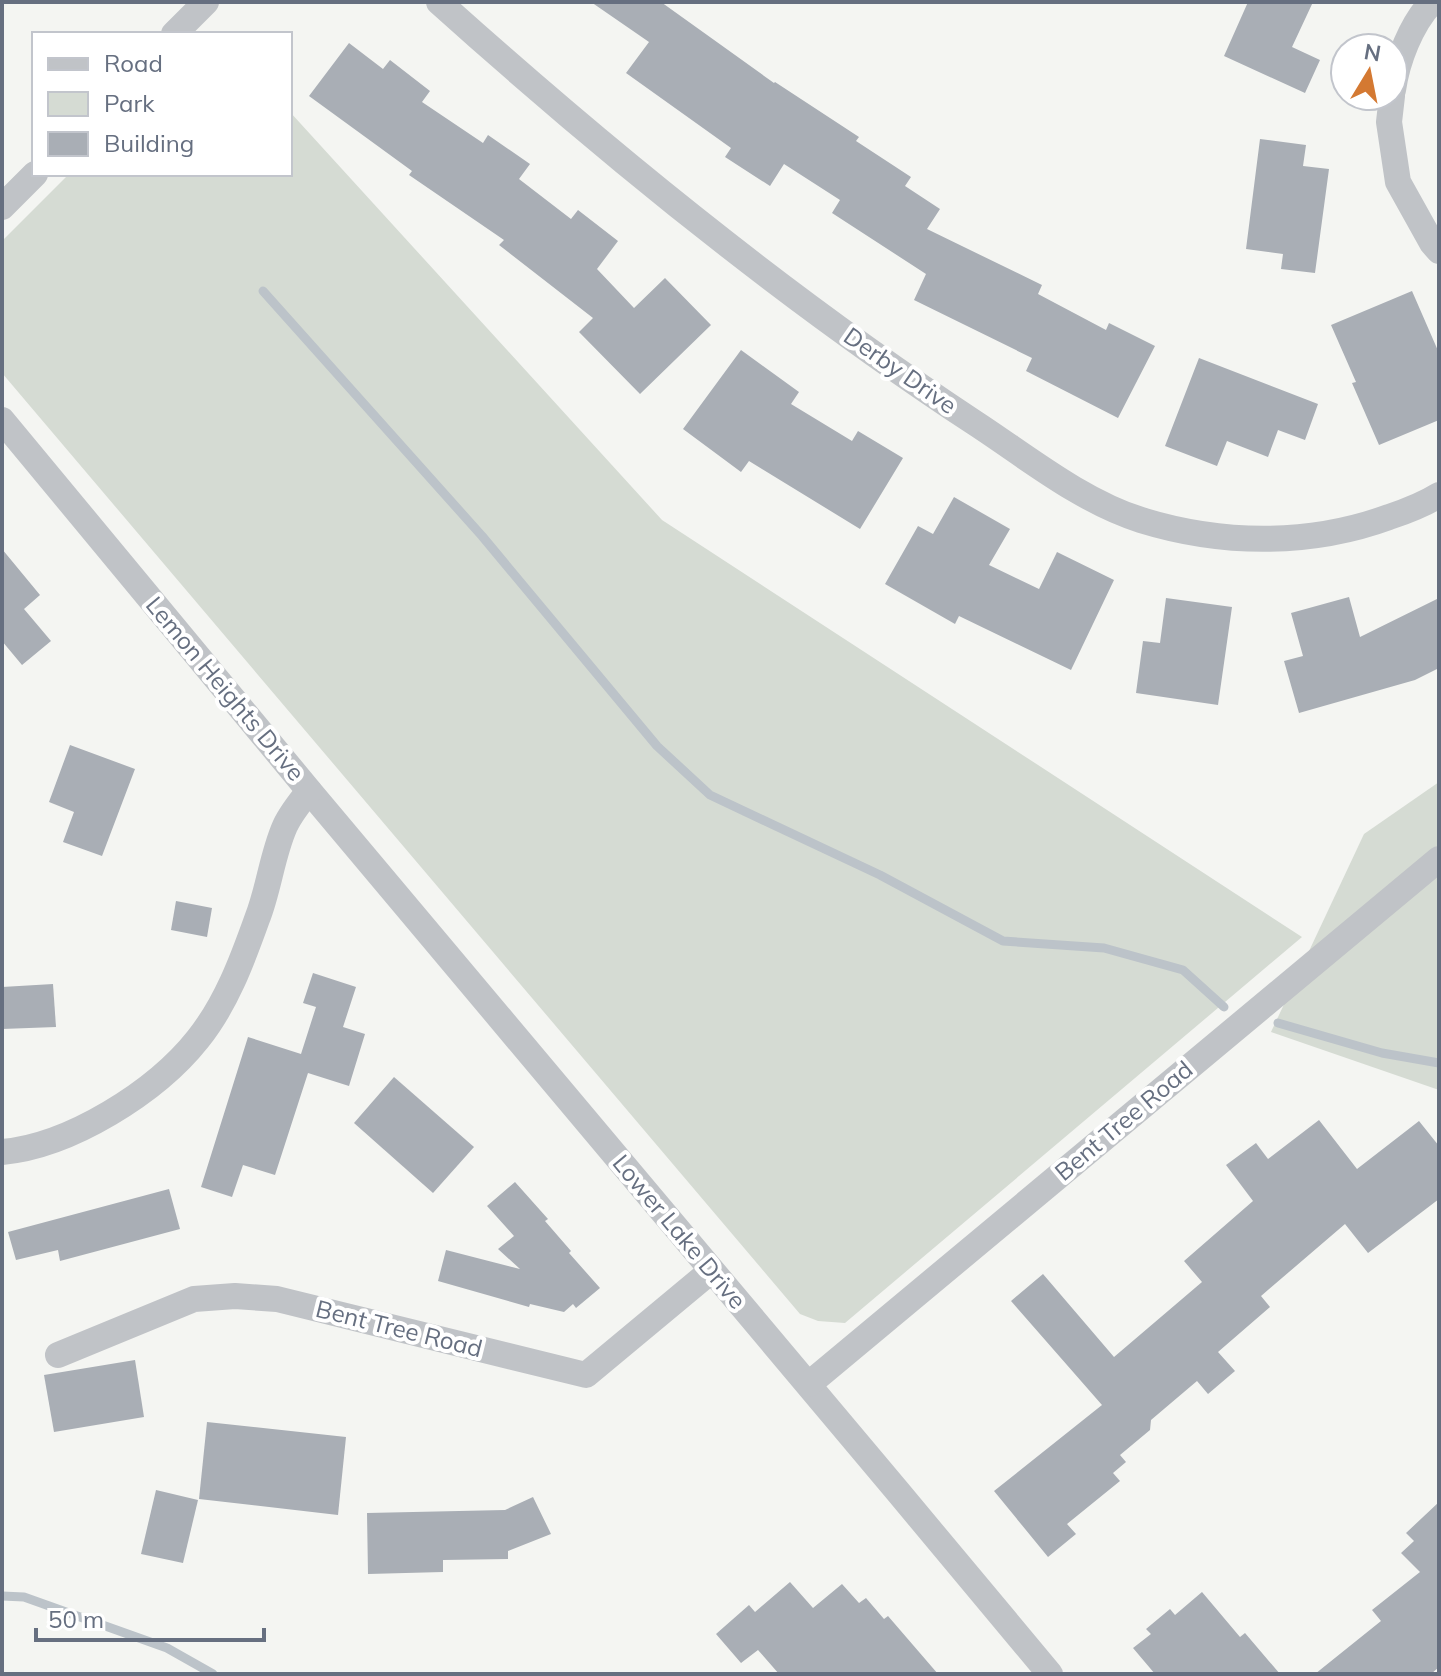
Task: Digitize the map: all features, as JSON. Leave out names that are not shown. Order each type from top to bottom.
[{"type":"street","points":[[176,32],[206,2]]},
{"type":"street","name":"Derby Drive","points":[[439,2],[529,83],[727,245],[871,353],[1087,497],[1140,520],[1201,534],[1263,540],[1315,537],[1372,523],[1426,504],[1439,495]]},
{"type":"street","points":[[1409,39],[1432,2]]},
{"type":"street","points":[[1390,112],[1389,122],[1398,182],[1439,251]]},
{"type":"street","points":[[2,207],[33,176]]},
{"type":"street","name":"Lemon Heights Drive","points":[[2,420],[309,791],[284,829],[258,917],[226,997],[199,1038],[132,1099],[55,1140],[2,1152]]},
{"type":"street","name":"Lower Lake Drive","points":[[309,791],[1050,1674]]},
{"type":"street","name":"Bent Tree Road","points":[[809,1384],[1439,859]]},
{"type":"street","name":"Bent Tree Road","points":[[58,1355],[194,1299],[235,1296],[277,1299],[586,1375],[711,1271]]},
{"type":"green space","points":[[292,114],[662,520],[1302,937],[845,1323],[818,1321],[800,1314],[2,373],[2,241],[67,176],[292,176]]},
{"type":"green space","points":[[1439,782],[1439,1090],[1271,1032],[1364,834]]},
{"type":"building","points":[[591,2],[661,2],[774,83],[859,137],[856,141],[911,177],[905,186],[940,209],[927,229],[1042,285],[1038,294],[1106,330],[1109,323],[1155,346],[1118,418],[1026,371],[1032,358],[914,300],[926,274],[832,213],[840,200],[784,164],[770,186],[725,157],[731,148],[626,73],[649,42]]},
{"type":"building","points":[[1248,2],[1313,2],[1292,47],[1320,60],[1305,93],[1224,56]]},
{"type":"building","points":[[349,43],[383,69],[390,60],[430,91],[422,102],[483,143],[488,135],[530,164],[519,179],[571,219],[578,210],[618,241],[597,269],[634,308],[665,278],[711,325],[640,394],[579,332],[593,318],[499,245],[504,240],[409,175],[412,171],[309,96]]},
{"type":"building","points":[[1260,139],[1306,145],[1303,166],[1329,169],[1315,273],[1281,269],[1283,254],[1246,249]]},
{"type":"building","points":[[1412,291],[1439,353],[1439,420],[1379,445],[1331,325]]},
{"type":"building","points":[[741,350],[799,392],[791,404],[852,441],[858,431],[903,458],[860,529],[749,461],[741,472],[683,429]]},
{"type":"building","points":[[1199,358],[1318,404],[1305,440],[1278,430],[1268,457],[1227,441],[1217,466],[1165,446]]},
{"type":"building","points":[[954,497],[1010,529],[989,565],[1039,589],[1057,552],[1114,580],[1071,670],[959,616],[955,624],[885,584],[918,526],[933,534]]},
{"type":"building","points":[[2,549],[40,595],[24,609],[51,641],[22,665],[2,641]]},
{"type":"building","points":[[1349,597],[1360,637],[1439,598],[1439,668],[1415,680],[1299,713],[1284,661],[1303,656],[1291,613]]},
{"type":"building","points":[[1166,598],[1232,607],[1218,705],[1136,693],[1143,641],[1160,643]]},
{"type":"building","points":[[70,745],[135,769],[102,856],[63,842],[74,812],[49,802]]},
{"type":"building","points":[[176,901],[212,908],[207,937],[171,930]]},
{"type":"building","points":[[313,973],[356,987],[343,1027],[365,1034],[349,1086],[308,1073],[275,1175],[243,1165],[232,1197],[201,1187],[248,1037],[301,1054],[316,1007],[303,1003]]},
{"type":"building","points":[[53,984],[56,1027],[2,1029],[2,987]]},
{"type":"building","points":[[394,1077],[474,1147],[433,1193],[354,1123]]},
{"type":"building","points":[[1319,1120],[1357,1169],[1419,1121],[1439,1146],[1439,1199],[1368,1253],[1345,1224],[1261,1296],[1270,1307],[1218,1352],[1235,1371],[1208,1394],[1197,1381],[1151,1420],[1150,1430],[1120,1455],[1126,1462],[1113,1473],[1120,1481],[1067,1524],[1076,1534],[1048,1557],[994,1491],[1102,1405],[1011,1301],[1043,1274],[1114,1357],[1202,1282],[1184,1261],[1253,1201],[1226,1165],[1256,1143],[1268,1159]]},
{"type":"building","points":[[515,1182],[548,1219],[545,1221],[571,1251],[569,1253],[600,1288],[576,1308],[573,1304],[564,1312],[530,1304],[529,1307],[438,1281],[446,1250],[520,1269],[498,1249],[514,1236],[487,1206]]},
{"type":"building","points":[[169,1189],[180,1229],[60,1261],[58,1250],[16,1260],[8,1232]]},
{"type":"building","points":[[135,1360],[144,1417],[54,1432],[44,1375]]},
{"type":"building","points":[[207,1422],[346,1437],[338,1515],[199,1499]]},
{"type":"building","points":[[156,1490],[198,1500],[183,1563],[141,1554]]},
{"type":"building","points":[[533,1497],[551,1534],[508,1551],[508,1559],[443,1560],[443,1572],[368,1574],[367,1513],[505,1510]]},
{"type":"building","points":[[1439,1502],[1439,1667],[1431,1674],[1315,1674],[1381,1621],[1372,1610],[1420,1572],[1401,1553],[1414,1541],[1406,1533]]},
{"type":"building","points":[[790,1582],[813,1608],[842,1584],[859,1603],[866,1598],[884,1619],[888,1616],[938,1674],[779,1674],[758,1650],[741,1663],[716,1634],[749,1605],[755,1612]]},
{"type":"building","points":[[1202,1592],[1240,1637],[1245,1633],[1280,1674],[1155,1674],[1133,1648],[1151,1634],[1146,1629],[1170,1609],[1175,1615]]},
{"type":"waterway","points":[[263,291],[482,536],[657,746],[710,795],[880,875],[1003,941],[1104,948],[1183,970],[1224,1007]]},
{"type":"waterway","points":[[1278,1023],[1382,1053],[1439,1063]]},
{"type":"waterway","points":[[2,1596],[24,1597],[167,1648],[213,1674]]}]
